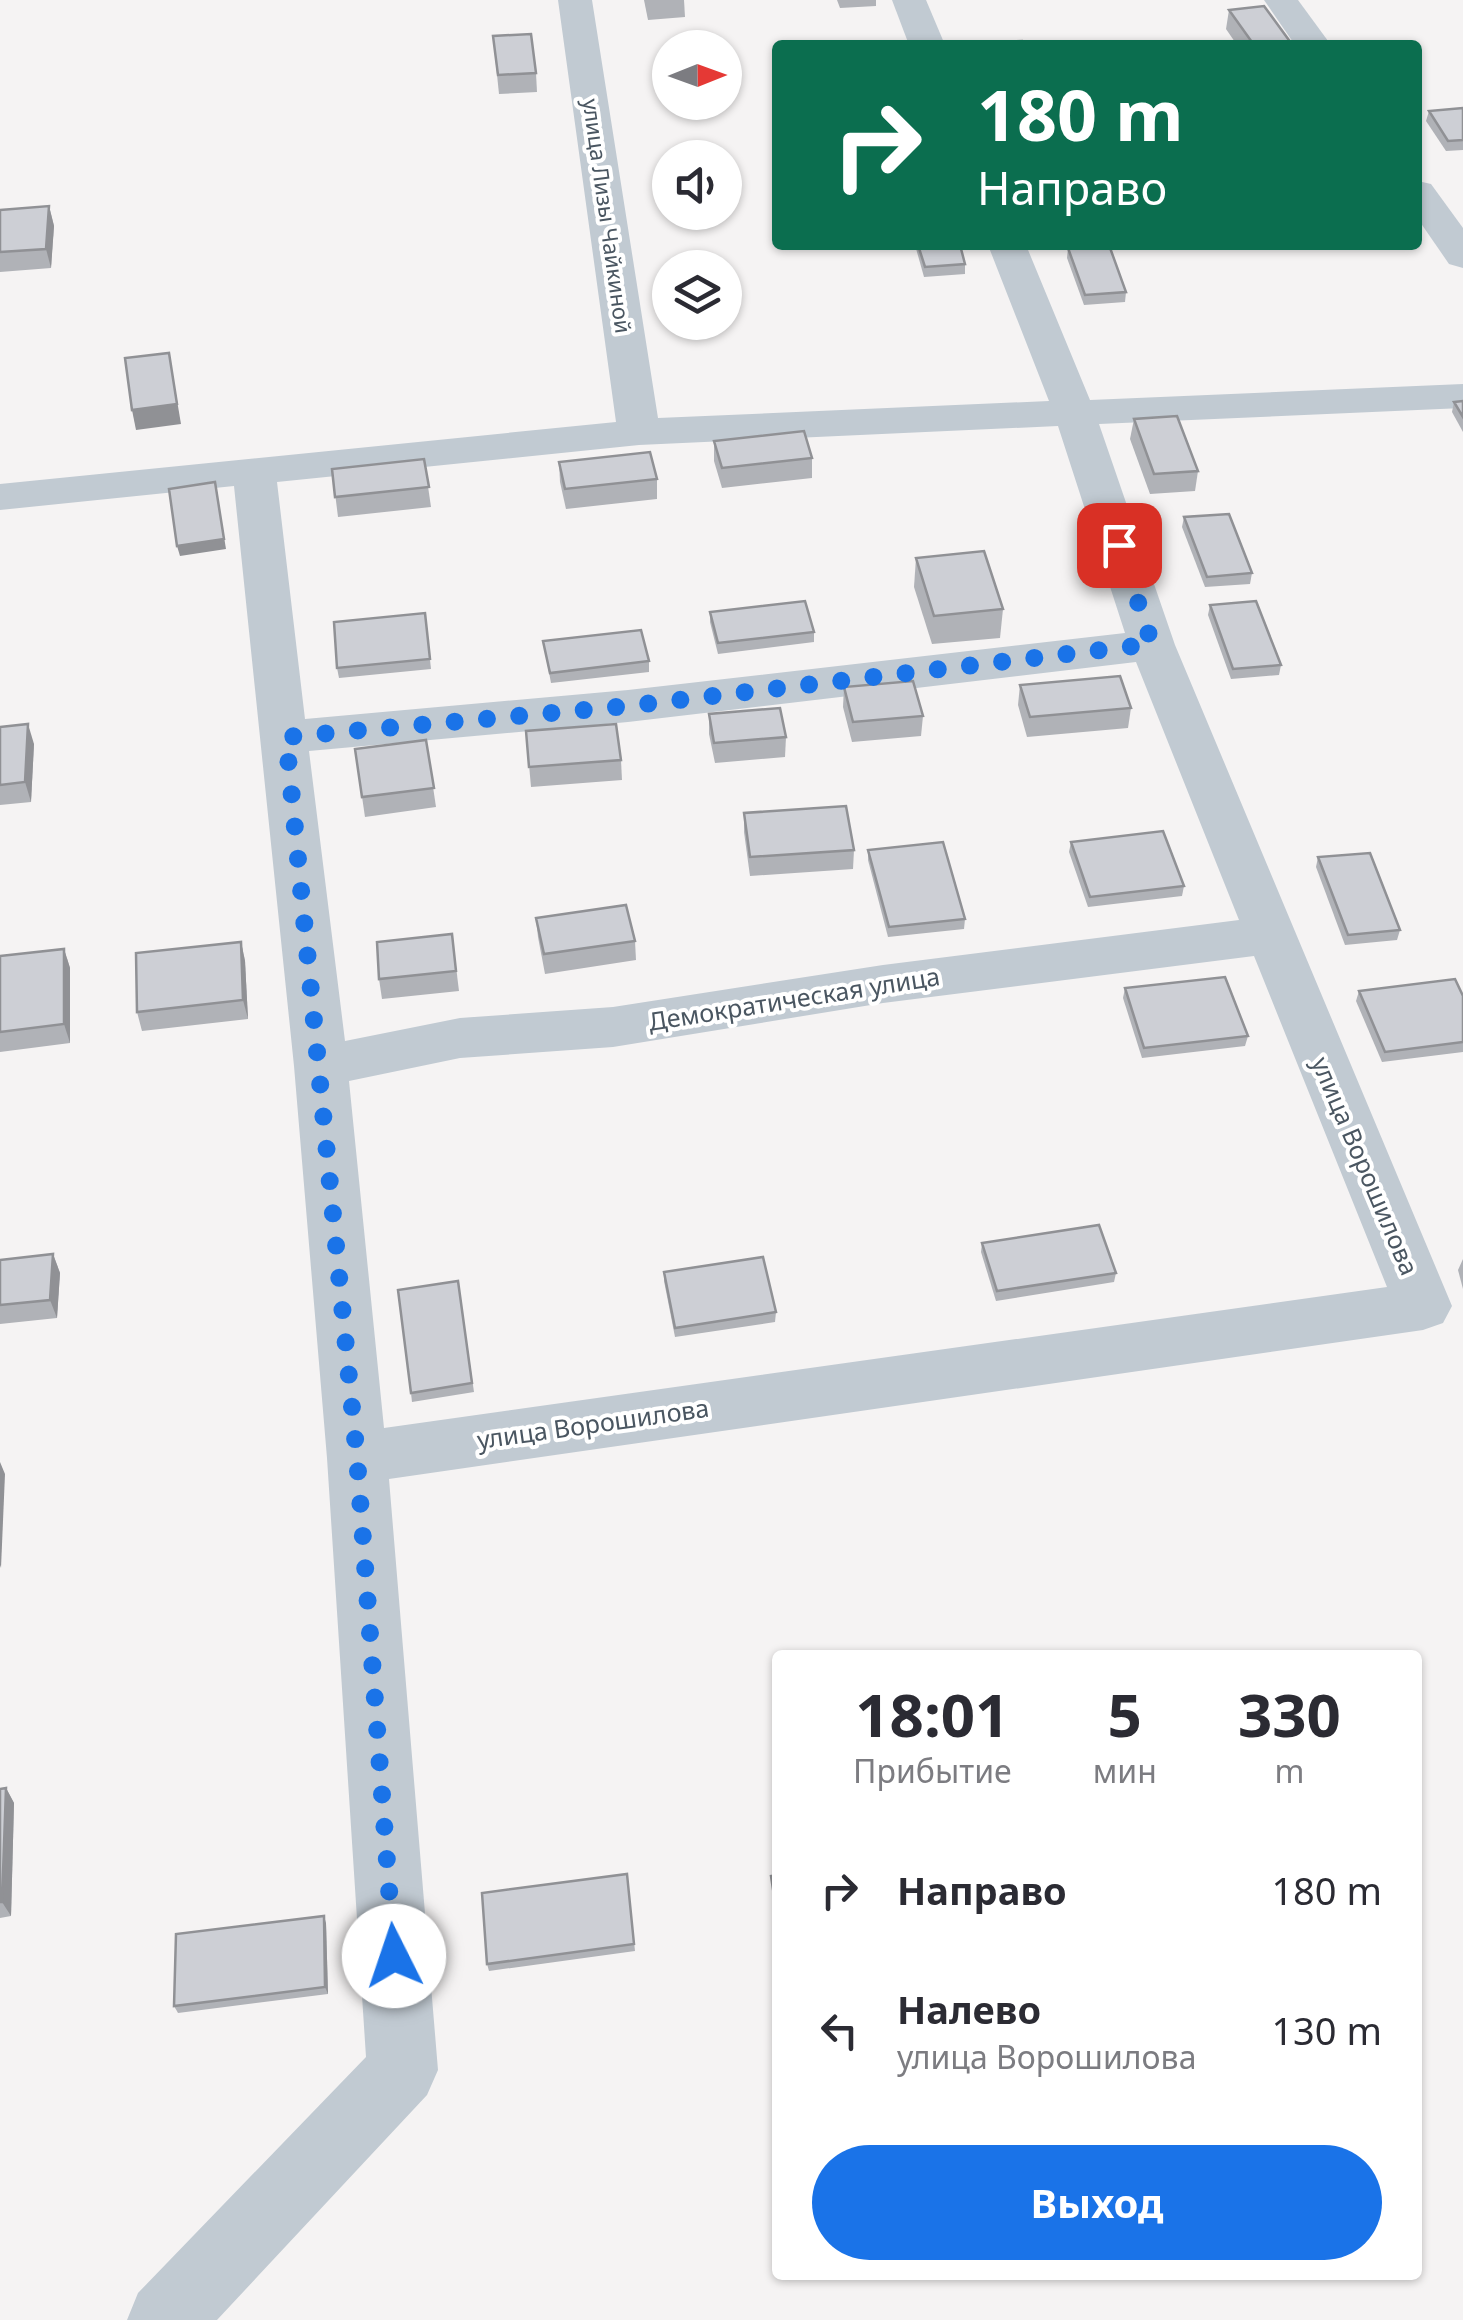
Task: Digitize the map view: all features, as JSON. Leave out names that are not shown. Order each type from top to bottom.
[{"type":"street","name":"улица Лизы Чайкиной","points":[[575,0],[639,432]]},
{"type":"street","points":[[909,0],[925,40]]},
{"type":"street","points":[[1281,0],[1309,40]]},
{"type":"street","points":[[1422,198],[1463,256]]},
{"type":"street","name":"улица Ворошилова","points":[[357,1458],[1423,1306],[1152,644],[1074,412],[1009,250]]},
{"type":"street","points":[[0,497],[639,432],[1463,396]]},
{"type":"street","points":[[165,2320],[402,2070],[357,1458],[321,1066],[254,472]]},
{"type":"street","points":[[286,737],[648,704],[1152,644]]},
{"type":"street","name":"Демократическая улица","points":[[321,1066],[460,1038],[613,1027],[883,984],[1268,935]]},
{"type":"building","points":[[1264,6],[1289,40],[1250,40],[1229,10]]},
{"type":"building","points":[[531,34],[536,73],[498,75],[493,36]]},
{"type":"building","points":[[1463,108],[1463,140],[1448,141],[1429,111]]},
{"type":"building","points":[[49,206],[46,249],[0,252],[0,210]]},
{"type":"building","points":[[920,250],[961,250],[965,264],[925,267]]},
{"type":"building","points":[[1069,250],[1111,250],[1126,292],[1085,295]]},
{"type":"building","points":[[169,353],[177,404],[132,410],[125,358]]},
{"type":"building","points":[[1463,401],[1463,417],[1454,402]]},
{"type":"building","points":[[1177,416],[1198,471],[1154,474],[1134,419]]},
{"type":"building","points":[[804,431],[812,458],[722,468],[714,441]]},
{"type":"building","points":[[650,452],[657,479],[565,489],[559,462]]},
{"type":"building","points":[[424,459],[429,487],[335,497],[332,469]]},
{"type":"building","points":[[215,482],[224,539],[177,546],[169,489]]},
{"type":"building","points":[[1229,514],[1252,573],[1207,577],[1184,517]]},
{"type":"building","points":[[984,551],[1003,609],[934,616],[916,558]]},
{"type":"building","points":[[805,601],[814,632],[718,643],[710,612]]},
{"type":"building","points":[[1256,601],[1281,665],[1233,669],[1210,605]]},
{"type":"building","points":[[425,613],[430,659],[337,668],[334,622]]},
{"type":"building","points":[[641,630],[649,661],[550,673],[543,641]]},
{"type":"building","points":[[1120,676],[1131,708],[1030,717],[1020,685]]},
{"type":"building","points":[[913,681],[923,716],[853,722],[844,687]]},
{"type":"building","points":[[780,708],[786,737],[714,743],[709,714]]},
{"type":"building","points":[[28,724],[25,782],[0,785],[0,727]]},
{"type":"building","points":[[616,724],[621,760],[529,767],[526,731]]},
{"type":"building","points":[[426,740],[434,788],[362,797],[355,749]]},
{"type":"building","points":[[846,806],[854,850],[750,857],[744,813]]},
{"type":"building","points":[[1163,831],[1184,886],[1090,897],[1071,842]]},
{"type":"building","points":[[943,842],[965,919],[889,927],[868,850]]},
{"type":"building","points":[[1370,853],[1400,930],[1348,935],[1318,857]]},
{"type":"building","points":[[626,905],[635,941],[544,954],[536,918]]},
{"type":"building","points":[[452,934],[456,971],[379,979],[377,942]]},
{"type":"building","points":[[241,942],[243,1000],[137,1012],[136,953]]},
{"type":"building","points":[[64,949],[64,1024],[0,1032],[0,956]]},
{"type":"building","points":[[1225,977],[1248,1036],[1144,1048],[1125,988]]},
{"type":"building","points":[[1455,979],[1463,996],[1463,1042],[1385,1052],[1359,991]]},
{"type":"building","points":[[1099,1225],[1116,1273],[997,1291],[982,1243]]},
{"type":"building","points":[[53,1254],[50,1300],[0,1305],[0,1260]]},
{"type":"building","points":[[763,1257],[776,1312],[675,1328],[664,1272]]},
{"type":"building","points":[[458,1281],[472,1383],[411,1393],[398,1290]]},
{"type":"building","points":[[6,1788],[2,1902],[0,1902],[0,1789]]},
{"type":"building","points":[[627,1874],[634,1944],[487,1964],[482,1893]]},
{"type":"building","points":[[324,1916],[325,1987],[174,2006],[176,1934]]},
{"type":"route","points":[[394,1956],[357,1458],[286,737],[628,706],[1152,644],[1119,545]]}]
